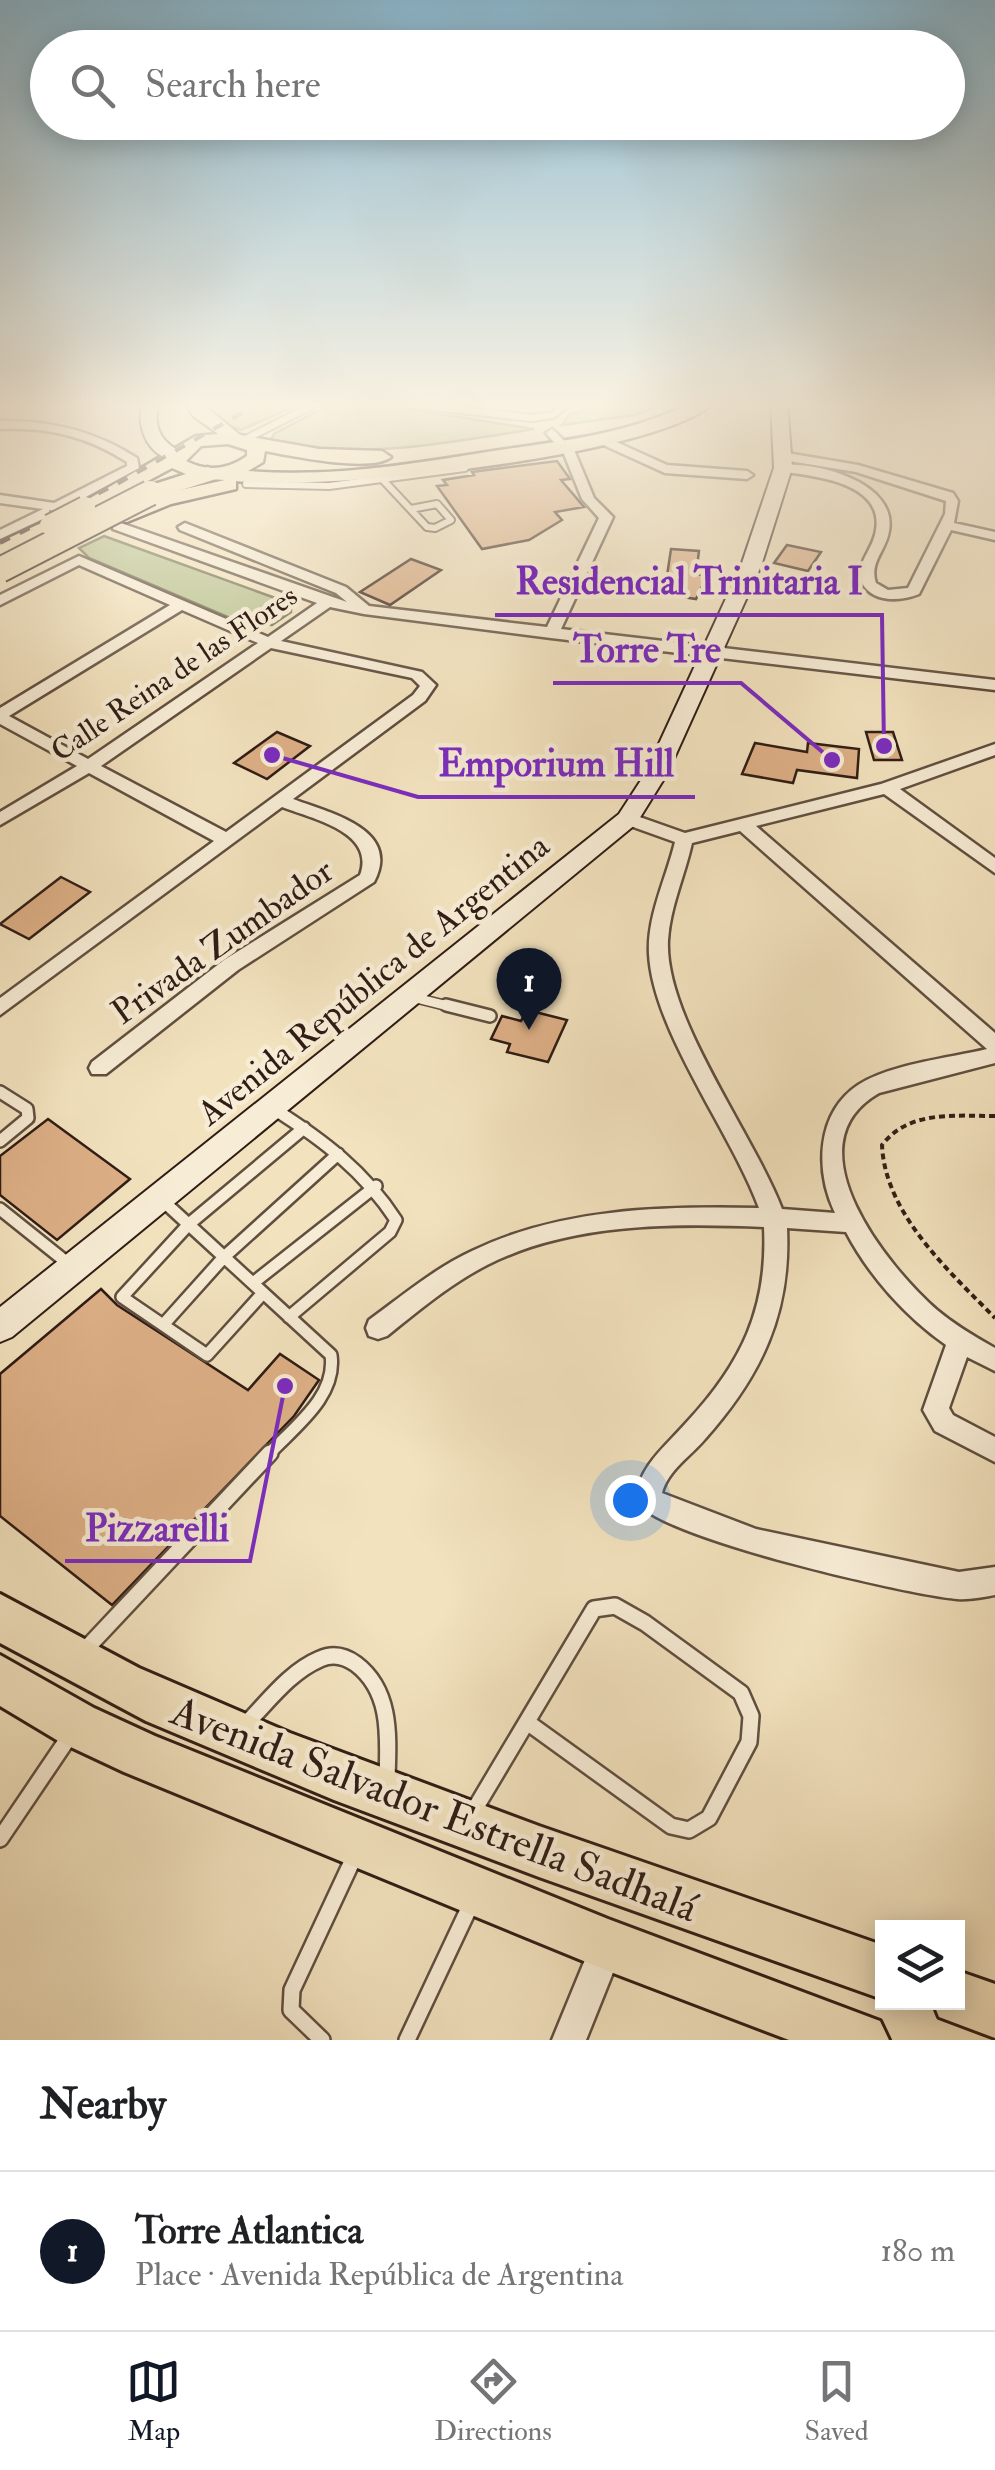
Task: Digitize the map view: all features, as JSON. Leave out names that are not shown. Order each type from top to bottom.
[{"type":"highway","points":[[0,559],[127,497]]},
{"type":"highway","points":[[0,570],[130,497]]},
{"type":"highway","name":"Avenida Salvador Estrella Sadhalá","points":[[0,1617],[72,1663],[235,1735],[464,1825],[875,1970]]},
{"type":"highway","name":"Avenida Salvador Estrella Sadhalá","points":[[0,1679],[77,1725],[141,1755],[608,1945],[861,2040]]},
{"type":"highway","points":[[965,2000],[995,2011]]},
{"type":"main road","points":[[0,550],[59,513],[93,497]]},
{"type":"main road","points":[[0,581],[80,549],[115,526],[138,497]]},
{"type":"main road","name":"Avenida República de Argentina","points":[[9,1315],[74,1269],[274,1109],[628,819],[656,774],[715,653],[752,566],[772,497]]},
{"type":"street","points":[[0,536],[114,497]]},
{"type":"street","points":[[551,634],[606,517],[587,497]]},
{"type":"street","points":[[869,497],[878,506],[884,528],[866,576],[872,588],[908,596],[948,525],[952,502],[946,497]]},
{"type":"street","points":[[0,499],[59,513]]},
{"type":"street","points":[[948,525],[995,536]]},
{"type":"street","points":[[115,526],[323,606],[995,685]]},
{"type":"street","points":[[185,527],[341,590],[364,610]]},
{"type":"street","points":[[0,602],[80,549],[180,605],[270,643],[418,675],[428,685],[426,694],[0,1008]]},
{"type":"street","points":[[180,605],[0,716],[226,840]]},
{"type":"street","name":"Calle Reina de las Flores","points":[[0,820],[90,766],[323,606]]},
{"type":"street","points":[[628,819],[684,839],[887,788],[995,749]]},
{"type":"street","points":[[887,788],[995,867]]},
{"type":"street","name":"Privada Zumbador","points":[[99,1068],[231,966],[368,878],[374,868],[374,851],[365,837],[281,801]]},
{"type":"street","points":[[746,826],[995,1045]]},
{"type":"street","points":[[684,839],[660,916],[660,970],[698,1064],[725,1106],[774,1217],[774,1280],[760,1346],[698,1430],[650,1478],[648,1499],[756,1542],[959,1586],[995,1581]]},
{"type":"street","points":[[995,1054],[866,1090],[838,1118],[828,1156],[849,1223],[920,1310],[960,1341],[995,1360]]},
{"type":"street","points":[[378,1328],[438,1282],[483,1256],[552,1233],[681,1214],[849,1223]]},
{"type":"street","points":[[960,1341],[936,1410],[944,1422],[995,1450]]},
{"type":"street","points":[[569,2040],[608,1945]]},
{"type":"lane","points":[[400,497],[411,509],[431,528],[451,520],[437,504],[411,509]]},
{"type":"lane","points":[[411,997],[490,1016]]},
{"type":"lane","points":[[0,1092],[27,1109],[28,1118],[0,1141]]},
{"type":"lane","points":[[274,1109],[376,1186],[396,1220],[390,1232],[290,1317]]},
{"type":"lane","points":[[304,1128],[189,1224],[122,1296],[208,1355],[258,1288],[376,1186]]},
{"type":"lane","points":[[162,1324],[224,1257],[338,1154]]},
{"type":"lane","points":[[72,1663],[326,1394],[333,1369],[331,1355],[161,1199]]},
{"type":"lane","points":[[0,1209],[74,1269]]},
{"type":"lane","points":[[464,1825],[594,1610],[615,1606],[693,1655],[740,1693],[751,1716],[749,1742],[709,1818],[689,1830],[671,1826],[527,1722]]},
{"type":"lane","points":[[235,1735],[297,1674],[328,1656],[351,1658],[379,1684],[388,1730],[387,1796]]},
{"type":"lane","points":[[0,1839],[77,1725]]},
{"type":"lane","points":[[322,2040],[291,2010],[292,1990],[360,1843]]},
{"type":"lane","points":[[407,2040],[477,1890]]},
{"type":"path","points":[[995,1116],[914,1121],[892,1130],[884,1142],[882,1164],[912,1228],[995,1318]]},
{"type":"green space","points":[[104,536],[278,599],[291,607],[291,612],[272,625],[244,624],[89,558],[79,548]]},
{"type":"building","points":[[445,497],[576,497],[584,507],[555,512],[562,520],[529,540],[482,549]]},
{"type":"building","points":[[787,545],[821,552],[808,571],[774,563]]},
{"type":"building","points":[[671,549],[699,551],[696,574],[707,576],[696,599],[658,593],[667,576]]},
{"type":"building","points":[[411,559],[441,570],[390,605],[360,592]]},
{"type":"building","points":[[277,732],[310,746],[267,779],[234,763]]},
{"type":"building","points":[[866,732],[893,732],[902,760],[874,760]]},
{"type":"building","points":[[755,743],[807,752],[808,743],[859,749],[857,778],[797,770],[793,783],[742,774]]},
{"type":"building","points":[[61,877],[90,892],[29,939],[0,924]]},
{"type":"building","points":[[527,1010],[567,1020],[548,1062],[507,1052],[510,1044],[491,1039],[502,1016],[521,1021]]},
{"type":"building","points":[[48,1119],[130,1179],[57,1240],[0,1195],[0,1156]]},
{"type":"building","points":[[101,1289],[117,1305],[248,1390],[280,1354],[319,1380],[294,1416],[112,1605],[0,1516],[0,1374]]},
{"type":"railway","points":[[0,543],[91,497]]},
{"type":"place","name":"Residencial Trinitaria I","points":[[884,746]]},
{"type":"place","name":"Emporium Hill","points":[[272,755]]},
{"type":"place","name":"Torre Tre","points":[[832,760]]},
{"type":"place","name":"Torre Atlantica","points":[[529,1030]]},
{"type":"place","name":"Pizzarelli","points":[[285,1386]]}]
